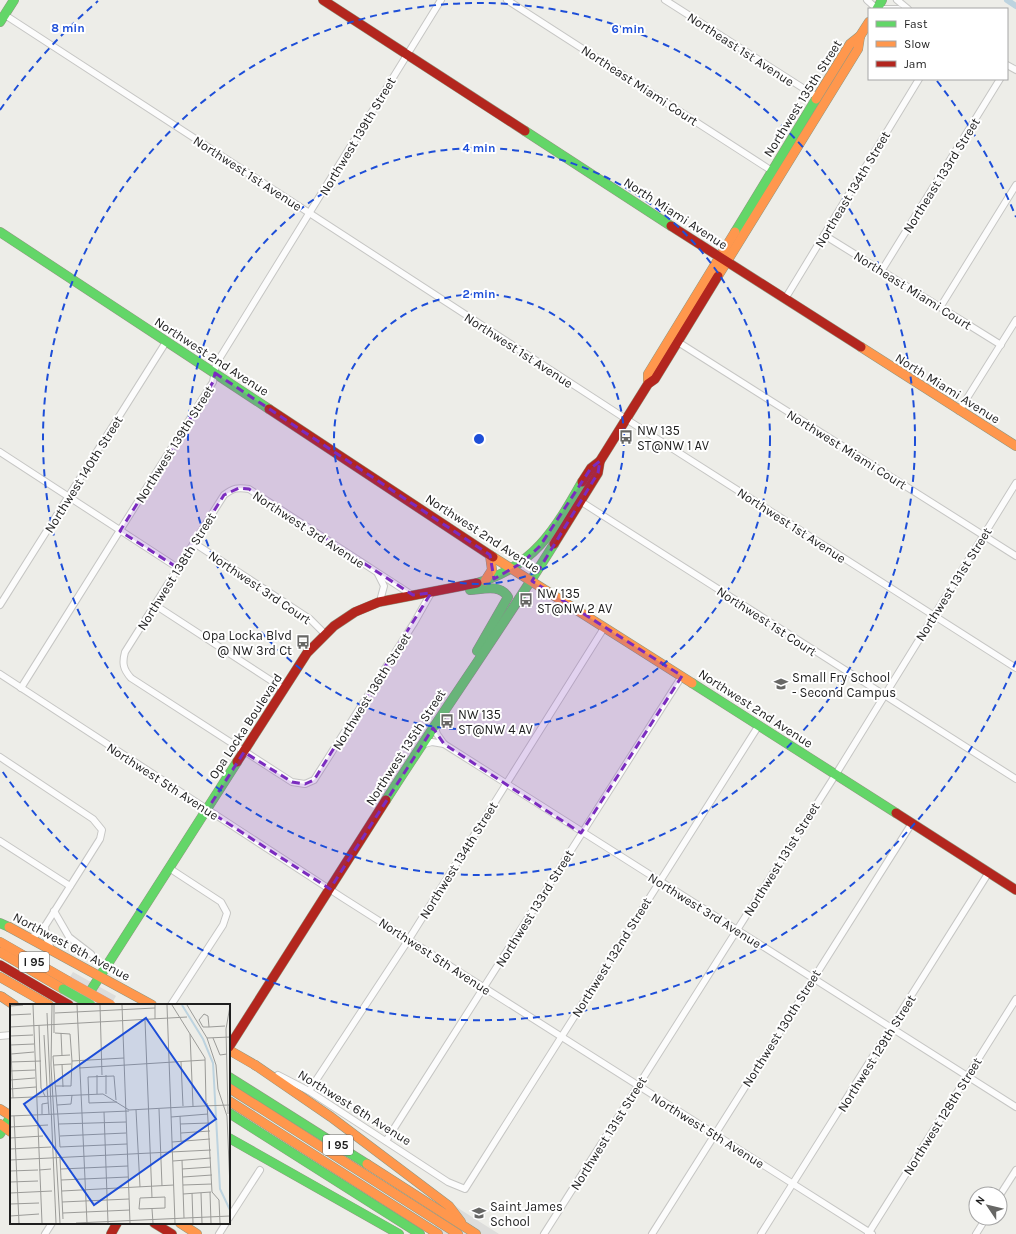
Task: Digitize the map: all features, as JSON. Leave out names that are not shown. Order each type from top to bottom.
[{"type":"main road","points":[[2,18],[14,0]]},
{"type":"main road","name":"North Miami Avenue","points":[[323,0],[959,411],[1016,446]]},
{"type":"main road","points":[[860,36],[868,24]]},
{"type":"main road","name":"Northwest 135th Street","points":[[648,384],[648,374],[690,304],[850,44],[860,36]]},
{"type":"main road","name":"Northwest 135th Street","points":[[512,569],[529,557],[550,534],[591,468],[600,461],[648,384],[655,379],[858,49],[860,36]]},
{"type":"main road","name":"Northwest 2nd Avenue","points":[[0,232],[490,555],[1016,890]]},
{"type":"main road","points":[[678,342],[676,336],[689,315],[690,304]]},
{"type":"main road","name":"Northwest 135th Street","points":[[230,1047],[421,745],[580,502],[598,473],[600,461]]},
{"type":"main road","points":[[529,579],[550,534]]},
{"type":"main road","points":[[484,582],[492,570],[490,555]]},
{"type":"main road","name":"Opa Locka Boulevard","points":[[83,1004],[305,656],[324,633],[350,614],[380,601],[455,589],[484,582],[512,569]]},
{"type":"main road","points":[[455,589],[473,590],[496,587],[503,590],[508,597],[505,605],[476,653],[468,673]]},
{"type":"main road","name":"Northwest 6th Avenue","points":[[0,922],[150,1004]]},
{"type":"main road","name":"I 95","points":[[0,942],[109,1004]]},
{"type":"main road","points":[[0,952],[89,1004]]},
{"type":"main road","points":[[0,965],[67,1004]]},
{"type":"main road","name":"I 95","points":[[0,977],[47,1004]]},
{"type":"main road","points":[[1,997],[12,1004]]},
{"type":"main road","name":"Northwest 6th Avenue","points":[[230,1050],[254,1065]]},
{"type":"main road","points":[[254,1065],[331,1116],[446,1209],[461,1230]]},
{"type":"main road","name":"I 95","points":[[230,1078],[446,1209]]},
{"type":"main road","points":[[230,1089],[437,1221],[476,1234]]},
{"type":"main road","points":[[230,1102],[435,1232]]},
{"type":"main road","points":[[0,1109],[10,1115]]},
{"type":"main road","name":"I 95","points":[[230,1114],[420,1234]]},
{"type":"main road","points":[[4,1129],[10,1118]]},
{"type":"main road","points":[[230,1139],[399,1234]]},
{"type":"main road","points":[[111,1234],[116,1224]]},
{"type":"main road","points":[[156,1224],[172,1234]]},
{"type":"main road","points":[[182,1224],[197,1234]]},
{"type":"street","name":"Northwest 139th Street","points":[[21,688],[213,382],[216,364],[441,0]]},
{"type":"street","name":"Northeast Miami Court","points":[[507,0],[772,170]]},
{"type":"street","name":"Northeast 1st Avenue","points":[[665,0],[817,97]]},
{"type":"street","points":[[867,0],[876,8]]},
{"type":"street","points":[[897,0],[907,8]]},
{"type":"street","name":"Northwest 1st Avenue","points":[[2,18],[310,213],[626,419],[1016,668]]},
{"type":"street","points":[[1008,66],[1016,70]]},
{"type":"street","name":"Northeast 134th Street","points":[[785,299],[918,80]]},
{"type":"street","name":"Northeast 133rd Street","points":[[882,270],[999,80]]},
{"type":"street","points":[[941,306],[1016,185]]},
{"type":"street","name":"Northeast Miami Court","points":[[824,235],[941,306],[1001,345]]},
{"type":"street","points":[[959,411],[1016,320]]},
{"type":"street","name":"Northwest 140th Street","points":[[0,605],[166,342]]},
{"type":"street","name":"Northwest Miami Court","points":[[678,342],[1016,556]]},
{"type":"street","points":[[0,452],[70,496],[120,531],[178,568]]},
{"type":"street","name":"Northwest 131st Street","points":[[544,1234],[836,774],[1016,483]]},
{"type":"street","name":"Northwest 138th Street","points":[[238,488],[232,489],[224,495],[125,652],[122,662],[124,669],[131,678],[244,752]]},
{"type":"street","name":"Northwest 3rd Avenue","points":[[238,488],[249,489],[378,574],[386,577],[413,595]]},
{"type":"street","name":"Northwest 1st Court","points":[[580,502],[1016,779]]},
{"type":"street","name":"Northwest 3rd Court","points":[[194,543],[310,619],[324,633]]},
{"type":"street","name":"Northwest 3rd Avenue","points":[[378,574],[384,586],[380,601]]},
{"type":"street","name":"Northwest 136th Street","points":[[244,752],[292,782],[305,784],[314,780],[410,629],[431,593]]},
{"type":"street","points":[[155,605],[284,689]]},
{"type":"street","name":"Northwest 134th Street","points":[[309,1091],[409,939],[604,628]]},
{"type":"street","name":"Northwest 5th Avenue","points":[[0,674],[206,810],[870,1233]]},
{"type":"street","name":"Northwest 133rd Street","points":[[386,1141],[581,832],[682,676]]},
{"type":"street","name":"Northwest 3rd Avenue","points":[[434,725],[437,734],[444,744],[812,979],[1016,1107]]},
{"type":"street","name":"Northwest 132nd Street","points":[[464,1189],[759,726]]},
{"type":"street","points":[[421,745],[432,742],[444,744]]},
{"type":"street","points":[[0,757],[94,819],[100,826],[102,833],[100,839],[45,926],[36,935],[28,938]]},
{"type":"street","name":"Northwest 130th Street","points":[[652,1234],[912,823]]},
{"type":"street","points":[[0,841],[70,886]]},
{"type":"street","points":[[169,868],[221,902],[226,909],[225,920],[172,1004]]},
{"type":"street","name":"Northwest 129th Street","points":[[761,1234],[891,1029],[988,872]]},
{"type":"street","points":[[54,911],[69,937],[91,954]]},
{"type":"street","points":[[45,926],[46,937],[52,950]]},
{"type":"street","name":"Northwest 128th Street","points":[[870,1233],[967,1075],[1016,999]]},
{"type":"street","points":[[0,1036],[10,1035]]},
{"type":"street","name":"Northwest 6th Avenue","points":[[254,1065],[271,1071],[309,1091],[448,1182],[464,1189]]},
{"type":"street","points":[[230,1216],[260,1170]]},
{"type":"street","points":[[1006,1186],[1016,1170]]},
{"type":"street","points":[[45,1234],[51,1224]]},
{"type":"street","points":[[219,1234],[225,1224]]},
{"type":"highlighted area","points":[[215,373],[490,555],[494,579],[523,562],[540,546],[591,468],[600,461],[598,473],[532,581],[682,676],[581,833],[444,744],[433,728],[330,889],[207,810],[244,752],[292,782],[305,784],[314,780],[431,593],[413,595],[249,489],[239,488],[224,495],[178,568],[120,531],[213,382]]},
{"type":"pier","points":[[73,972],[116,996],[112,1004],[54,1004]]},
{"type":"pier","points":[[450,1202],[461,1210],[499,1234],[430,1234]]},
{"type":"waterway","points":[[1007,0],[1016,6]]},
{"type":"traffic: fast","points":[[0,22],[14,0]]},
{"type":"traffic: fast","points":[[878,8],[882,0]]},
{"type":"traffic: fast","points":[[735,232],[816,99]]},
{"type":"traffic: fast","points":[[525,131],[671,226]]},
{"type":"traffic: fast","points":[[0,232],[269,409]]},
{"type":"traffic: fast","points":[[477,583],[496,576],[528,557],[552,531],[582,482]]},
{"type":"traffic: fast","points":[[386,800],[513,609],[554,544]]},
{"type":"traffic: fast","points":[[470,590],[491,588],[501,590],[508,597],[477,651]]},
{"type":"traffic: fast","points":[[692,683],[896,813]]},
{"type":"traffic: fast","points":[[86,998],[237,762]]},
{"type":"traffic: fast","points":[[0,923],[9,927]]},
{"type":"traffic: fast","points":[[63,989],[89,1004]]},
{"type":"traffic: fast","points":[[230,1078],[367,1164]]},
{"type":"traffic: fast","points":[[230,1114],[420,1234]]},
{"type":"traffic: fast","points":[[0,1134],[10,1118]]},
{"type":"traffic: fast","points":[[230,1139],[399,1234]]},
{"type":"traffic: slow","points":[[816,99],[850,44],[860,36],[868,24]]},
{"type":"traffic: slow","points":[[718,276],[858,49],[860,36]]},
{"type":"traffic: slow","points":[[648,384],[648,374],[735,232]]},
{"type":"traffic: slow","points":[[861,347],[1016,446]]},
{"type":"traffic: slow","points":[[485,581],[492,570],[490,555]]},
{"type":"traffic: slow","points":[[493,557],[692,683]]},
{"type":"traffic: slow","points":[[9,927],[150,1004]]},
{"type":"traffic: slow","points":[[0,942],[68,981]]},
{"type":"traffic: slow","points":[[0,952],[63,989]]},
{"type":"traffic: slow","points":[[0,977],[47,1004]]},
{"type":"traffic: slow","points":[[68,981],[109,1004]]},
{"type":"traffic: slow","points":[[2,997],[12,1004]]},
{"type":"traffic: slow","points":[[230,1051],[255,1065]]},
{"type":"traffic: slow","points":[[255,1065],[331,1117],[449,1206],[461,1222]]},
{"type":"traffic: slow","points":[[230,1089],[458,1234]]},
{"type":"traffic: slow","points":[[230,1102],[438,1234]]},
{"type":"traffic: slow","points":[[0,1109],[10,1115]]},
{"type":"traffic: slow","points":[[0,1124],[10,1131]]},
{"type":"traffic: slow","points":[[367,1164],[476,1234]]},
{"type":"traffic: slow","points":[[182,1224],[197,1234]]},
{"type":"traffic: jam","points":[[323,0],[525,131]]},
{"type":"traffic: jam","points":[[671,226],[861,347]]},
{"type":"traffic: jam","points":[[582,482],[591,468],[600,461],[648,384],[655,379],[718,276]]},
{"type":"traffic: jam","points":[[269,409],[493,557]]},
{"type":"traffic: jam","points":[[554,544],[598,473],[600,461]]},
{"type":"traffic: jam","points":[[237,762],[307,653],[334,626],[355,612],[379,602],[477,583]]},
{"type":"traffic: jam","points":[[230,1045],[386,800]]},
{"type":"traffic: jam","points":[[896,813],[1016,890]]},
{"type":"traffic: jam","points":[[0,965],[67,1004]]},
{"type":"traffic: jam","points":[[111,1234],[116,1224]]},
{"type":"traffic: jam","points":[[156,1224],[172,1234]]},
{"type":"place","name":"NW 135 ST@NW 1 AV","points":[[626,437]]},
{"type":"place","name":"NW 135 ST@NW 2 AV","points":[[526,600]]},
{"type":"place","name":"Opa Locka Blvd @ NW 3rd Ct","points":[[303,642]]},
{"type":"place","name":"Small Fry School - Second Campus","points":[[781,684]]},
{"type":"place","name":"NW 135 ST@NW 4 AV","points":[[447,721]]},
{"type":"place","name":"Saint James School","points":[[479,1213]]}]
